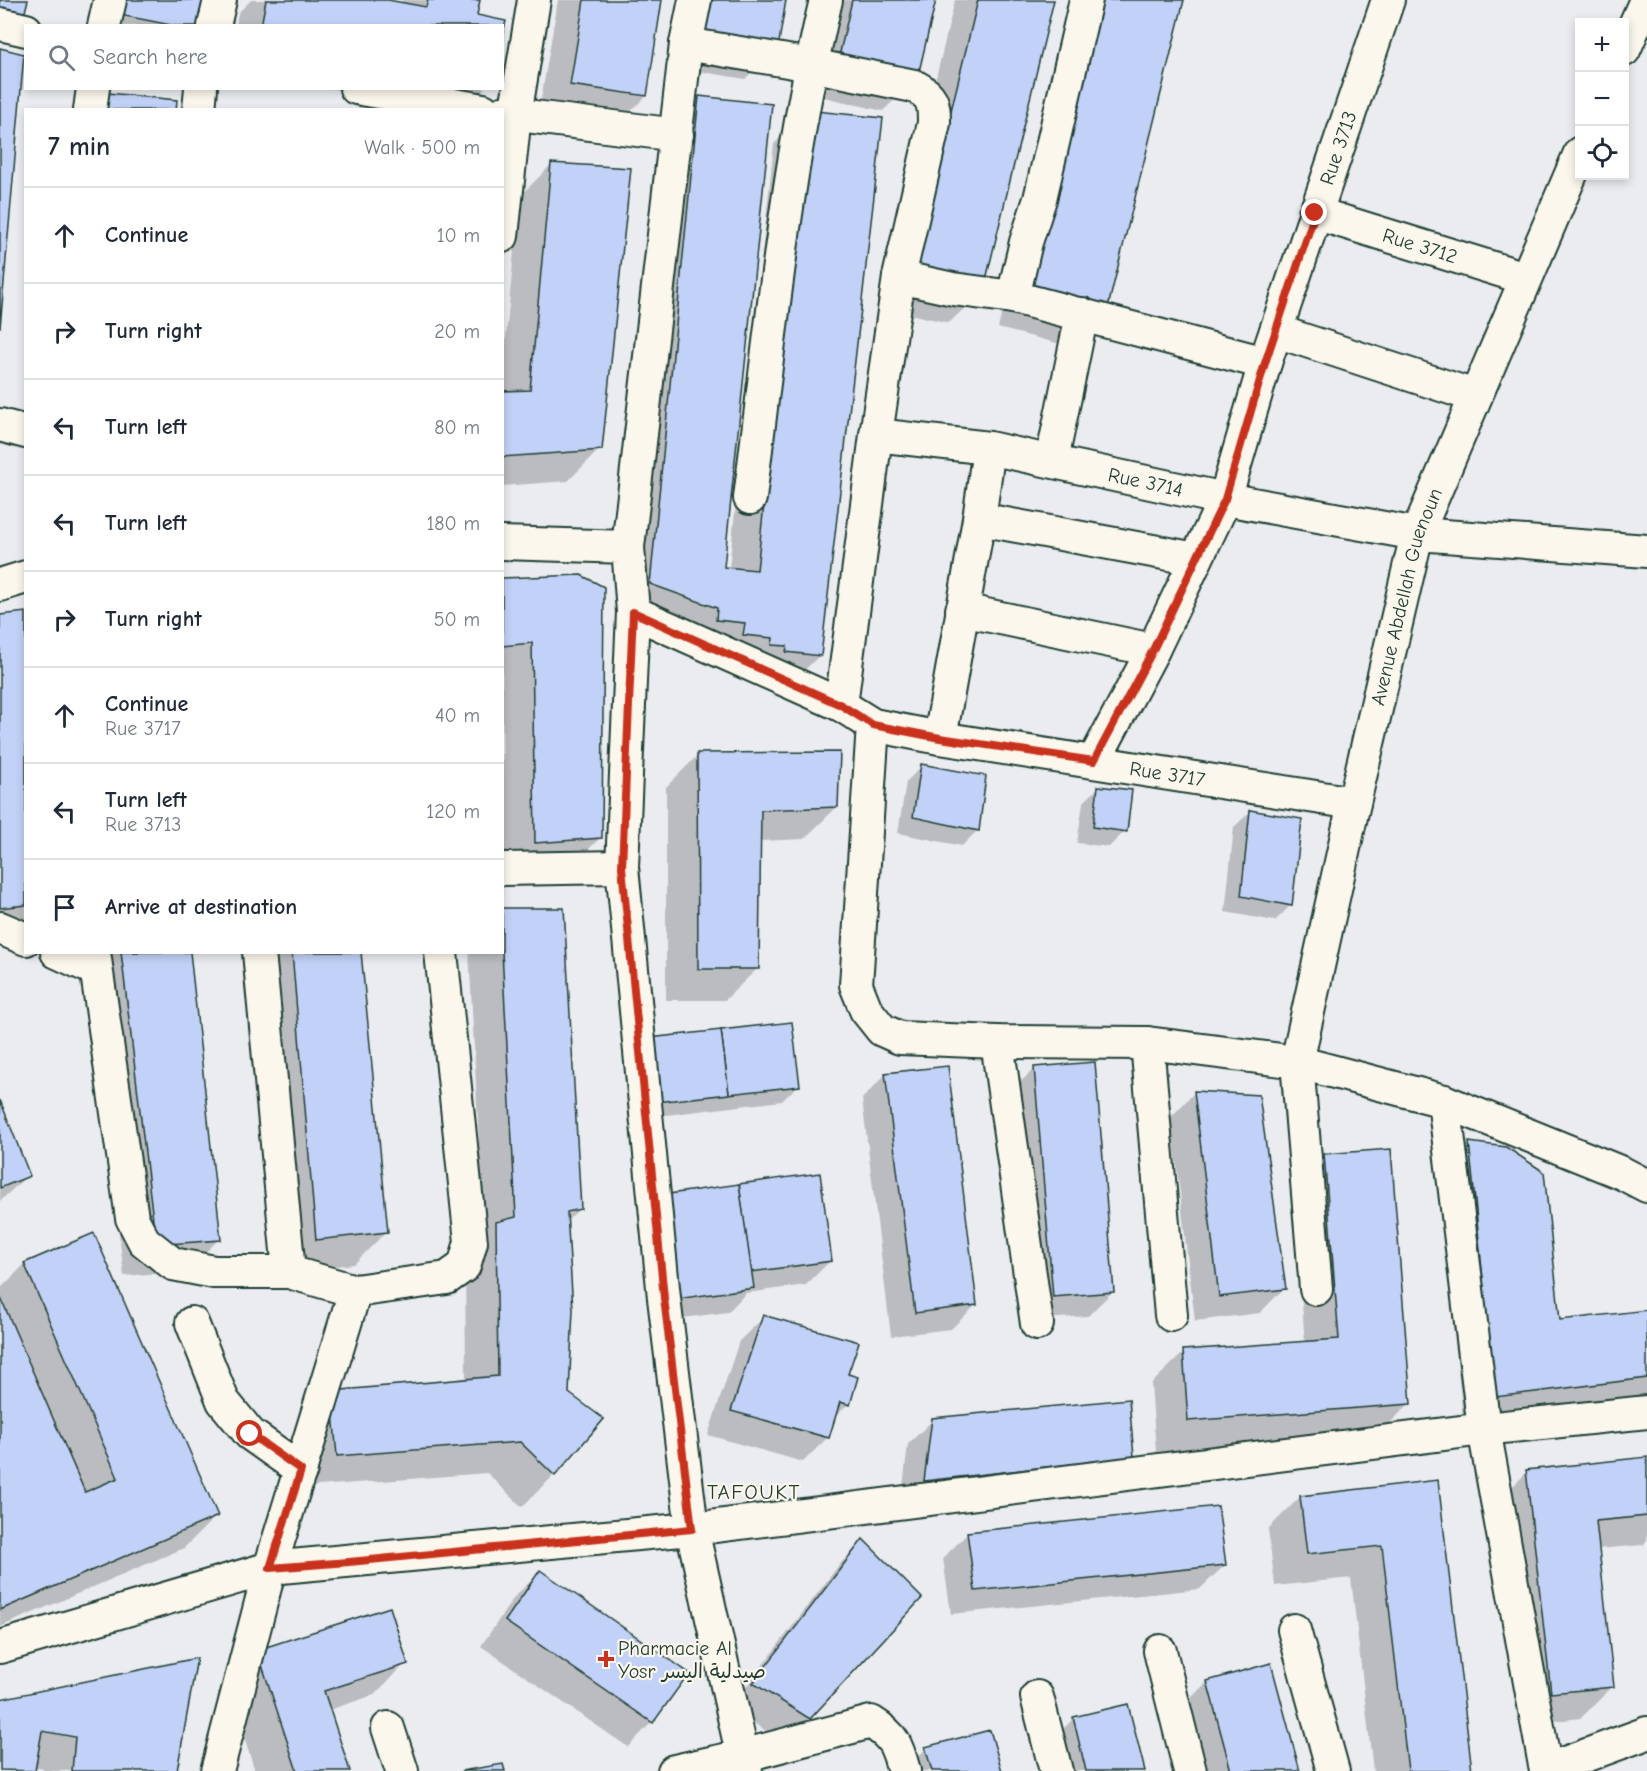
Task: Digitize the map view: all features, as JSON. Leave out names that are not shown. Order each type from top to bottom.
[{"type":"street","points":[[104,24],[110,0]]},
{"type":"street","points":[[214,24],[220,0]]},
{"type":"street","points":[[504,195],[508,114],[534,0]]},
{"type":"street","points":[[695,0],[686,44],[628,547],[633,612],[622,867],[664,1298],[692,1529],[744,1763]]},
{"type":"street","points":[[750,498],[794,156],[810,65],[826,0]]},
{"type":"street","points":[[1012,297],[1040,199],[1086,0]]},
{"type":"street","name":"Rue 3713","points":[[1094,761],[1153,650],[1225,499],[1265,363],[1388,0]]},
{"type":"street","points":[[1629,39],[1646,0]]},
{"type":"street","points":[[0,24],[24,30]]},
{"type":"street","points":[[686,44],[810,65],[914,86],[928,93],[934,106],[934,123],[899,276],[841,705]]},
{"type":"street","points":[[90,108],[93,90]]},
{"type":"street","points":[[199,108],[201,90]]},
{"type":"street","points":[[368,90],[471,108]]},
{"type":"street","points":[[508,114],[677,135]]},
{"type":"street","name":"Avenue Abdellah Guenoun","points":[[1316,1289],[1297,1062],[1354,803],[1416,534],[1575,164]]},
{"type":"street","name":"Rue 3712","points":[[1315,213],[1525,278]]},
{"type":"street","points":[[899,276],[953,289],[1012,297],[1265,363]]},
{"type":"street","points":[[1052,460],[1082,314]]},
{"type":"street","points":[[1276,331],[1475,396]]},
{"type":"street","points":[[0,425],[24,431]]},
{"type":"street","name":"Rue 3714","points":[[876,435],[989,448],[1225,499],[1416,534],[1647,551]]},
{"type":"street","points":[[940,738],[979,519],[989,448]]},
{"type":"street","points":[[979,519],[1196,559]]},
{"type":"street","points":[[504,543],[628,547]]},
{"type":"street","points":[[0,585],[24,578]]},
{"type":"street","points":[[962,610],[1153,650]]},
{"type":"street","points":[[633,612],[841,705],[873,725],[856,984],[866,1010],[882,1030],[900,1038],[997,1042],[1147,1043],[1297,1062],[1444,1101],[1622,1173],[1647,1186]]},
{"type":"street","name":"Rue 3717","points":[[873,725],[940,738],[1354,803]]},
{"type":"street","points":[[504,869],[622,867]]},
{"type":"street","points":[[0,928],[24,938]]},
{"type":"street","points":[[65,954],[94,961],[132,1218],[144,1241],[173,1264],[214,1272],[288,1272],[355,1291],[447,1278],[464,1266],[471,1242],[441,954]]},
{"type":"street","points":[[259,954],[288,1272]]},
{"type":"street","points":[[997,1042],[1037,1323]]},
{"type":"street","points":[[1147,1043],[1171,1315]]},
{"type":"street","points":[[1444,1101],[1484,1429],[1546,1771],[1647,1733]]},
{"type":"street","points":[[217,1771],[270,1568],[355,1291]]},
{"type":"street","points":[[192,1323],[223,1401],[250,1434],[301,1470]]},
{"type":"street","points":[[0,1647],[270,1568],[692,1529],[1484,1429],[1647,1412]]},
{"type":"street","points":[[1294,1630],[1333,1771]]},
{"type":"street","points":[[1160,1651],[1190,1771]]},
{"type":"street","points":[[1037,1697],[1056,1771]]},
{"type":"street","points":[[674,1771],[744,1763],[871,1722],[887,1732],[897,1745],[903,1771]]},
{"type":"street","points":[[388,1728],[402,1771]]},
{"type":"building","points":[[0,0],[28,0],[22,23],[0,17]]},
{"type":"building","points":[[124,0],[207,0],[201,24],[166,24],[120,15]]},
{"type":"building","points":[[266,0],[388,0],[426,7],[428,0],[480,0],[477,15],[506,21],[504,29],[504,24],[261,24]]},
{"type":"building","points":[[584,0],[662,0],[647,96],[570,85]]},
{"type":"building","points":[[711,0],[786,0],[778,48],[704,36]]},
{"type":"building","points":[[852,0],[936,0],[917,80],[838,61]]},
{"type":"building","points":[[978,0],[1054,0],[983,292],[911,275]]},
{"type":"building","points":[[1102,0],[1184,0],[1106,315],[1029,296]]},
{"type":"building","points":[[0,48],[24,54],[0,328]]},
{"type":"building","points":[[98,92],[177,100],[176,108],[96,108]]},
{"type":"building","points":[[699,96],[772,104],[724,567],[757,570],[806,110],[883,118],[821,656],[786,652],[787,646],[772,645],[773,638],[743,635],[745,623],[716,620],[717,608],[650,584]]},
{"type":"building","points":[[551,163],[631,168],[602,450],[504,457],[504,391],[530,390]]},
{"type":"building","points":[[581,575],[604,587],[602,838],[535,843],[532,643],[504,646],[504,578]]},
{"type":"building","points":[[24,612],[24,905],[0,908],[0,615]]},
{"type":"building","points":[[840,752],[838,807],[761,810],[759,969],[698,969],[697,753]]},
{"type":"building","points":[[921,764],[986,776],[979,831],[913,817]]},
{"type":"building","points":[[1098,786],[1132,790],[1127,832],[1093,827]]},
{"type":"building","points":[[1250,810],[1302,819],[1292,906],[1241,896]]},
{"type":"building","points":[[504,908],[564,908],[581,1209],[567,1212],[573,1310],[569,1393],[604,1419],[555,1476],[520,1442],[337,1456],[331,1391],[498,1376],[496,1222],[516,1217],[502,954],[504,954]]},
{"type":"building","points":[[121,954],[190,954],[221,1240],[156,1245]]},
{"type":"building","points":[[292,954],[361,954],[388,1232],[316,1240]]},
{"type":"building","points":[[792,1022],[800,1086],[729,1094],[721,1030]]},
{"type":"building","points":[[721,1030],[729,1094],[656,1102],[649,1038]]},
{"type":"building","points":[[1095,1062],[1114,1292],[1053,1297],[1034,1067]]},
{"type":"building","points":[[948,1066],[977,1305],[915,1313],[885,1073]]},
{"type":"building","points":[[1194,1091],[1259,1095],[1286,1289],[1219,1297]]},
{"type":"building","points":[[0,1100],[30,1176],[0,1188]]},
{"type":"building","points":[[1469,1142],[1506,1147],[1544,1172],[1560,1320],[1647,1310],[1647,1378],[1495,1397]]},
{"type":"building","points":[[1391,1149],[1411,1404],[1188,1421],[1183,1350],[1339,1339],[1324,1154]]},
{"type":"building","points":[[820,1173],[832,1261],[751,1272],[739,1184]]},
{"type":"building","points":[[739,1184],[754,1288],[677,1299],[662,1195]]},
{"type":"building","points":[[94,1233],[218,1516],[0,1610],[0,1296],[85,1492],[118,1478],[24,1263]]},
{"type":"building","points":[[763,1315],[859,1342],[848,1374],[858,1377],[850,1405],[840,1402],[829,1438],[731,1411]]},
{"type":"building","points":[[1129,1399],[1134,1457],[924,1481],[932,1418]]},
{"type":"building","points":[[1647,1457],[1647,1516],[1596,1521],[1614,1687],[1551,1693],[1526,1470]]},
{"type":"building","points":[[1438,1480],[1472,1771],[1408,1771],[1382,1546],[1307,1554],[1300,1496]]},
{"type":"building","points":[[1218,1506],[1226,1565],[975,1591],[967,1532]]},
{"type":"building","points":[[863,1539],[922,1598],[810,1719],[753,1683]]},
{"type":"building","points":[[540,1570],[689,1673],[653,1723],[505,1621]]},
{"type":"building","points":[[390,1607],[408,1664],[324,1691],[350,1771],[297,1771],[257,1650]]},
{"type":"building","points":[[197,1658],[177,1771],[72,1771],[75,1737],[42,1731],[35,1771],[0,1770],[0,1699]]},
{"type":"building","points":[[1271,1663],[1300,1771],[1231,1771],[1207,1681]]},
{"type":"building","points":[[1128,1704],[1145,1771],[1086,1771],[1073,1717]]},
{"type":"building","points":[[990,1730],[1002,1771],[932,1771],[925,1747]]},
{"type":"building","points":[[503,1764],[505,1771],[461,1771]]},
{"type":"place","name":"Pharmacie Al Yosr صيدلية اليسر","points":[[606,1659]]},
{"type":"district","name":"TAFOUKT","points":[[754,1492]]},
{"type":"route","points":[[250,1434],[301,1470],[270,1568],[692,1529],[664,1298],[622,867],[633,612],[841,705],[873,725],[940,738],[1094,761],[1153,650],[1225,499],[1265,363],[1315,213]]}]
